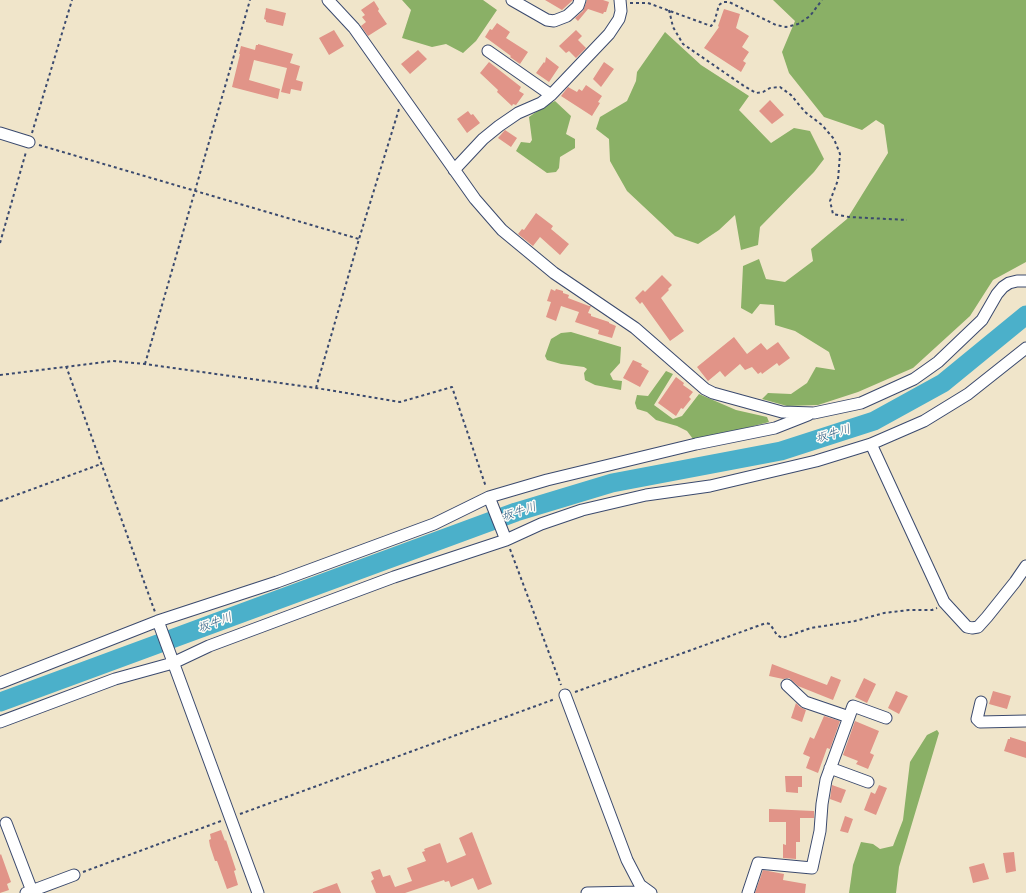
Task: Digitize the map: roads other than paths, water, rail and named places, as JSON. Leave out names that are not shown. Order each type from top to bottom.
[{"type":"street","points":[[328,0],[354,28],[475,199],[506,234],[554,273],[636,328],[706,389],[713,393],[782,412],[814,413]]},
{"type":"street","points":[[512,0],[547,20],[554,22],[567,16],[578,6],[580,0]]},
{"type":"street","points":[[454,170],[483,139],[499,126],[518,113],[541,103],[551,95],[609,34],[619,19],[621,11],[620,2]]},
{"type":"street","points":[[488,51],[551,95]]},
{"type":"street","points":[[0,134],[29,142]]},
{"type":"street","points":[[0,683],[158,621],[322,566],[547,480],[696,444],[775,428],[814,413],[861,403],[914,378],[938,362],[982,320],[997,294],[1003,287],[1009,282],[1026,281]]},
{"type":"street","points":[[0,722],[115,679],[173,663],[208,646],[504,536],[582,510],[646,495],[710,486],[816,461],[872,444],[924,421],[956,402],[1026,348]]},
{"type":"street","points":[[872,444],[946,605],[967,627],[978,627],[1016,582],[1026,566]]},
{"type":"street","points":[[491,502],[504,536]]},
{"type":"street","points":[[158,621],[258,893]]},
{"type":"street","points":[[787,685],[805,702],[849,717]]},
{"type":"street","points":[[565,695],[627,860],[640,885],[648,892]]},
{"type":"street","points":[[981,702],[977,719],[980,722],[1026,721]]},
{"type":"street","points":[[748,893],[758,863],[812,868],[820,831],[825,786],[830,768],[853,706],[886,718]]},
{"type":"street","points":[[830,768],[868,782]]},
{"type":"street","points":[[6,823],[29,892],[74,875]]},
{"type":"street","points":[[587,893],[648,892]]},
{"type":"waterway","name":"坂牛川","points":[[0,702],[516,512],[612,483],[781,451],[874,421],[943,383],[1026,315]]}]
